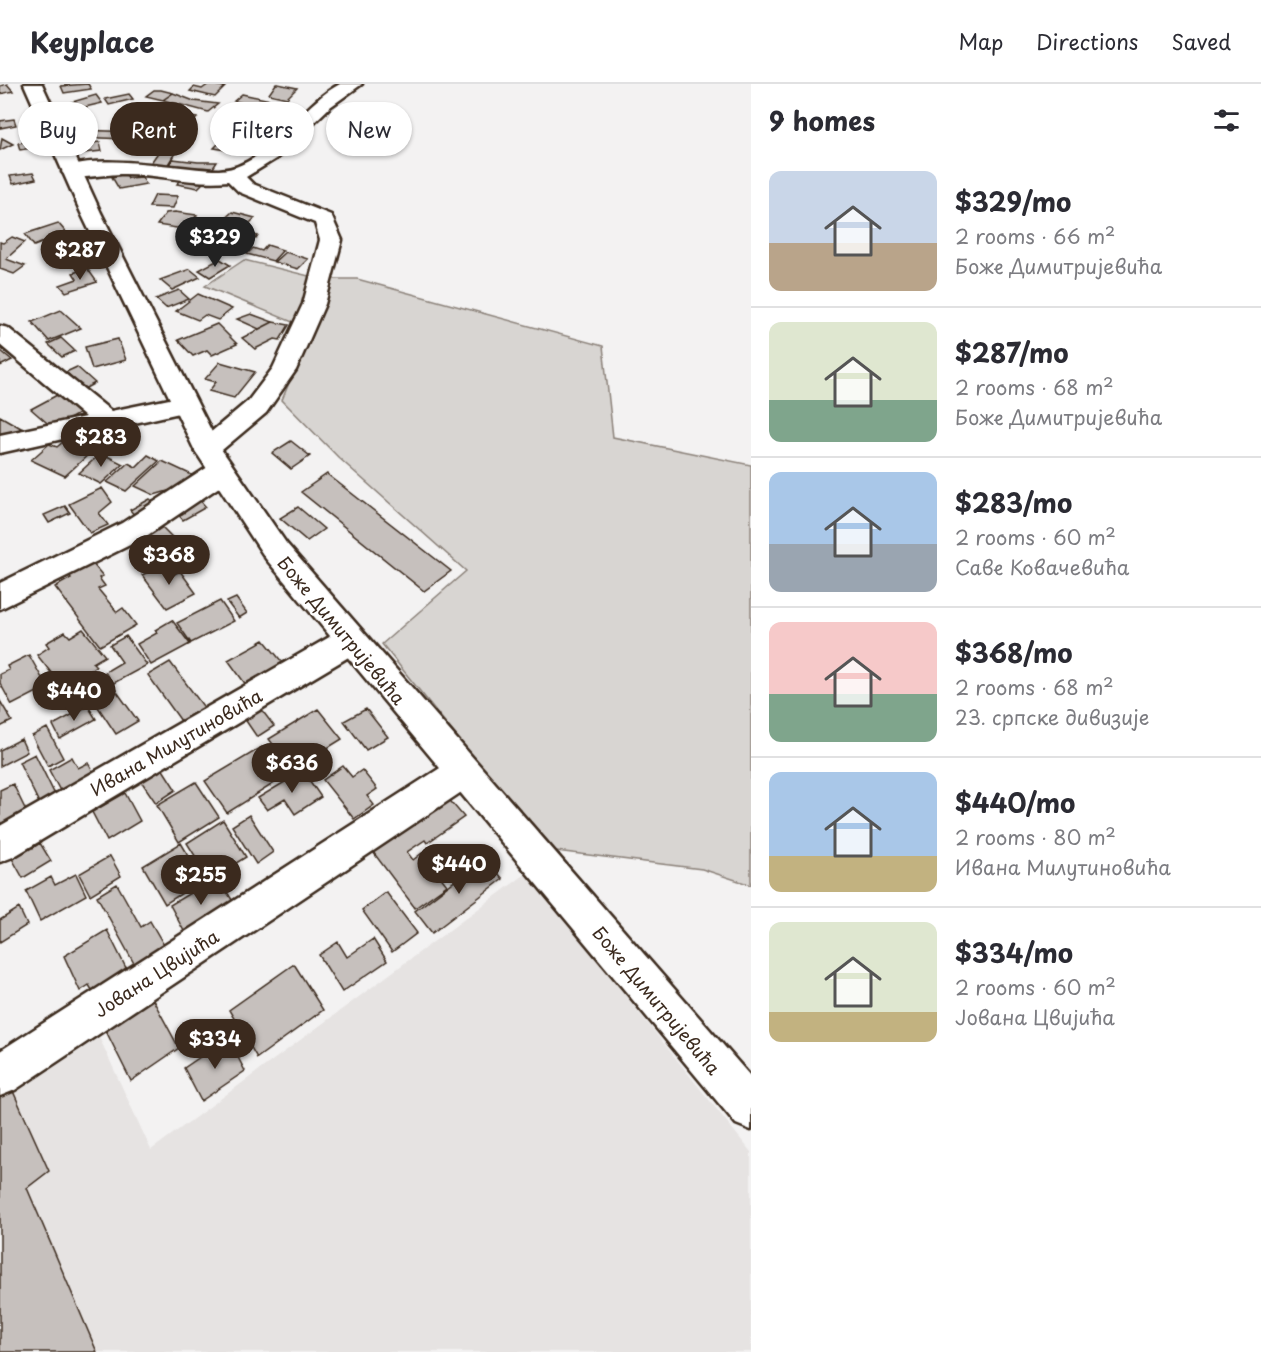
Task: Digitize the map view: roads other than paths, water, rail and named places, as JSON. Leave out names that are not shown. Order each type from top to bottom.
[{"type":"street","name":"Боже Димитријевића","points":[[33,84],[72,172],[184,404],[214,460],[276,551],[751,1110]]},
{"type":"street","points":[[72,172],[137,168],[208,175],[235,174],[261,160],[322,103],[353,84]]},
{"type":"street","points":[[0,597],[123,536],[214,460],[234,429],[257,407],[284,370],[314,304],[331,240],[324,219],[246,188],[238,182],[235,174]]},
{"type":"street","points":[[0,333],[105,420]]},
{"type":"street","points":[[0,444],[184,404]]},
{"type":"street","name":"Ивана Милутиновића","points":[[0,845],[351,640]]},
{"type":"street","name":"Јована Цвијића","points":[[0,1075],[463,772]]}]
